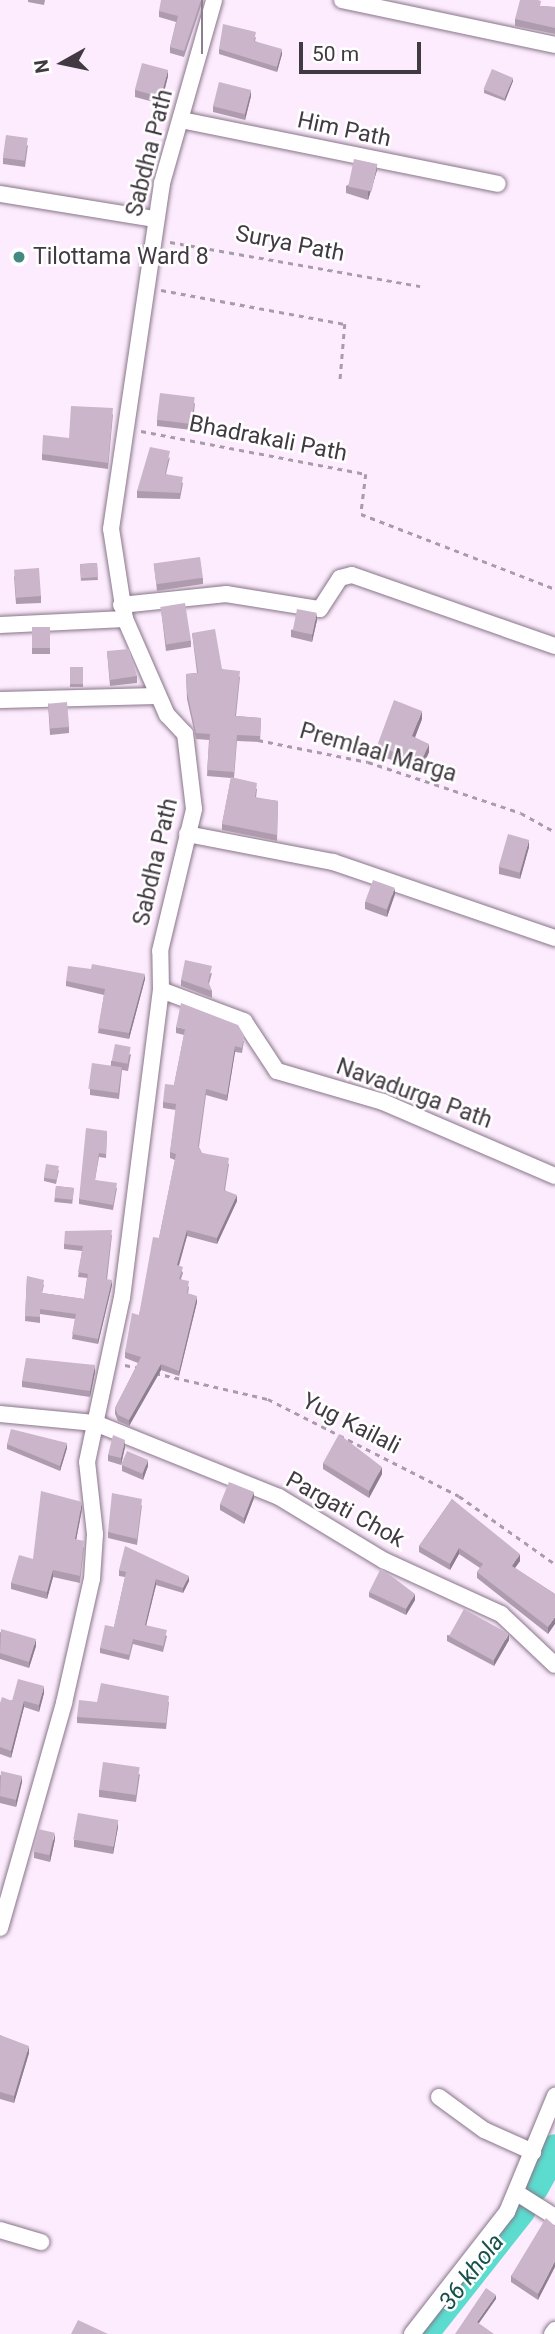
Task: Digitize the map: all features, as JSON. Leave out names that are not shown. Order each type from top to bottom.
[{"type":"street","name":"Sabdha Path","points":[[1,1924],[65,1703],[92,1579],[95,1534],[87,1479],[95,1423],[111,1361],[162,990],[160,951],[195,788],[185,734],[158,696],[123,612],[111,529],[155,219],[214,0]]},
{"type":"street","points":[[342,0],[555,46]]},
{"type":"street","name":"Him Path","points":[[181,120],[498,184]]},
{"type":"street","points":[[0,194],[155,219]]},
{"type":"street","points":[[0,625],[123,612],[226,594],[320,609],[340,578],[352,575],[555,646]]},
{"type":"street","points":[[0,700],[158,696]]},
{"type":"street","points":[[187,834],[333,862],[555,938]]},
{"type":"street","name":"Navadurga Path","points":[[162,990],[244,1021],[277,1071],[383,1102],[555,1176]]},
{"type":"street","name":"Pargati Chok","points":[[0,1414],[95,1423],[279,1497],[383,1560],[501,1614],[555,1665]]},
{"type":"street","points":[[412,2334],[517,2193],[555,2096]]},
{"type":"street","points":[[439,2097],[484,2130],[533,2152]]},
{"type":"street","points":[[517,2193],[555,2217]]},
{"type":"street","points":[[0,2230],[41,2242]]},
{"type":"path","name":"Surya Path","points":[[153,241],[220,247],[420,286]]},
{"type":"path","points":[[147,287],[345,324],[340,382]]},
{"type":"path","name":"Bhadrakali Path","points":[[127,429],[366,474],[361,514],[555,589]]},
{"type":"path","name":"Premlaal Marga","points":[[250,740],[368,762],[521,813],[555,832]]},
{"type":"path","name":"Yug Kailali","points":[[111,1361],[268,1399],[459,1496],[555,1564]]},
{"type":"building","points":[[161,0],[201,0],[184,51],[170,47],[178,16],[159,11]]},
{"type":"building","points":[[520,0],[538,0],[541,1],[540,6],[555,7],[555,28],[515,19]]},
{"type":"building","points":[[223,24],[256,32],[254,41],[282,49],[277,67],[219,49]]},
{"type":"building","points":[[142,63],[168,70],[161,97],[135,90]]},
{"type":"building","points":[[492,69],[513,78],[505,98],[483,89]]},
{"type":"building","points":[[219,82],[251,90],[245,114],[213,106]]},
{"type":"building","points":[[6,135],[28,138],[25,161],[3,158]]},
{"type":"building","points":[[354,159],[377,164],[372,191],[348,186]]},
{"type":"building","points":[[160,393],[195,397],[191,424],[157,420]]},
{"type":"building","points":[[71,406],[113,408],[108,463],[42,454],[43,435],[69,438]]},
{"type":"building","points":[[150,447],[170,451],[165,474],[183,477],[180,493],[137,491]]},
{"type":"building","points":[[200,557],[203,578],[156,584],[153,564]]},
{"type":"building","points":[[97,563],[98,577],[81,578],[80,564]]},
{"type":"building","points":[[39,568],[41,596],[16,598],[14,570]]},
{"type":"building","points":[[185,603],[191,641],[166,644],[160,607]]},
{"type":"building","points":[[297,609],[317,613],[312,634],[293,631]]},
{"type":"building","points":[[32,627],[50,627],[50,648],[32,648]]},
{"type":"building","points":[[215,629],[222,669],[240,671],[235,716],[261,718],[260,736],[237,735],[234,772],[207,770],[210,734],[196,733],[187,692],[186,674],[198,673],[192,633]]},
{"type":"building","points":[[129,649],[137,676],[110,680],[107,651]]},
{"type":"building","points":[[70,667],[83,667],[83,684],[70,684]]},
{"type":"building","points":[[394,700],[422,711],[412,736],[429,744],[421,762],[377,746]]},
{"type":"building","points":[[67,702],[69,727],[50,729],[48,704]]},
{"type":"building","points":[[231,777],[257,783],[255,797],[278,801],[277,835],[222,824]]},
{"type":"building","points":[[508,834],[529,840],[520,873],[499,867]]},
{"type":"building","points":[[373,880],[395,888],[387,909],[365,902]]},
{"type":"building","points":[[185,960],[212,966],[208,982],[212,991],[181,980]]},
{"type":"building","points":[[92,964],[145,974],[129,1033],[98,1028],[105,989],[66,981],[68,966],[91,969]]},
{"type":"building","points":[[181,1003],[238,1025],[244,1035],[242,1048],[235,1046],[227,1095],[206,1089],[198,1146],[202,1153],[229,1158],[224,1190],[237,1195],[217,1238],[187,1230],[177,1265],[183,1267],[179,1279],[189,1281],[187,1293],[197,1296],[179,1371],[161,1364],[129,1420],[118,1415],[115,1408],[141,1357],[125,1352],[132,1313],[139,1315],[153,1237],[159,1238],[176,1154],[170,1152],[176,1104],[163,1102],[165,1084],[174,1085],[185,1029],[176,1027]]},
{"type":"building","points":[[115,1044],[131,1047],[127,1064],[112,1061]]},
{"type":"building","points":[[92,1063],[122,1067],[118,1093],[88,1089]]},
{"type":"building","points":[[86,1128],[107,1131],[106,1154],[99,1153],[95,1180],[117,1183],[113,1205],[79,1199]]},
{"type":"building","points":[[46,1164],[59,1166],[57,1180],[44,1178]]},
{"type":"building","points":[[56,1186],[74,1188],[73,1200],[55,1198]]},
{"type":"building","points":[[112,1230],[106,1279],[112,1280],[98,1339],[72,1334],[76,1314],[40,1309],[40,1317],[25,1316],[27,1276],[44,1280],[42,1293],[84,1299],[88,1274],[78,1272],[83,1246],[64,1244],[65,1231]]},
{"type":"building","points":[[26,1358],[95,1365],[90,1391],[22,1381]]},
{"type":"building","points":[[11,1429],[67,1443],[60,1466],[7,1444]]},
{"type":"building","points":[[339,1434],[382,1467],[369,1491],[323,1463]]},
{"type":"building","points":[[113,1435],[125,1440],[121,1458],[108,1455]]},
{"type":"building","points":[[127,1451],[148,1460],[142,1474],[121,1465]]},
{"type":"building","points":[[229,1482],[254,1492],[244,1518],[220,1504]]},
{"type":"building","points":[[41,1491],[82,1502],[75,1539],[84,1541],[80,1576],[53,1570],[47,1592],[11,1583],[19,1555],[33,1559]]},
{"type":"building","points":[[112,1493],[142,1499],[137,1539],[108,1532]]},
{"type":"building","points":[[452,1499],[520,1554],[512,1566],[555,1594],[555,1617],[548,1627],[477,1572],[483,1564],[459,1548],[450,1564],[419,1546]]},
{"type":"building","points":[[125,1546],[189,1576],[183,1588],[156,1579],[145,1625],[167,1630],[163,1646],[133,1639],[129,1655],[100,1648],[105,1625],[114,1627],[126,1572],[119,1570]]},
{"type":"building","points":[[381,1568],[415,1594],[406,1609],[369,1592]]},
{"type":"building","points":[[464,1609],[509,1634],[494,1661],[449,1636]]},
{"type":"building","points":[[1,1629],[36,1639],[29,1662],[0,1653]]},
{"type":"building","points":[[18,1679],[44,1686],[39,1705],[24,1701],[11,1751],[0,1747],[0,1703],[2,1697],[12,1701]]},
{"type":"building","points":[[101,1683],[169,1696],[166,1723],[77,1717],[79,1700],[97,1702]]},
{"type":"building","points":[[103,1762],[140,1767],[136,1795],[99,1790]]},
{"type":"building","points":[[1,1771],[22,1776],[16,1800],[0,1796]]},
{"type":"building","points":[[78,1813],[118,1820],[114,1847],[73,1840]]},
{"type":"building","points":[[38,1829],[55,1833],[49,1855],[33,1851]]},
{"type":"building","points":[[0,2035],[29,2046],[14,2096],[0,2092]]},
{"type":"building","points":[[546,2218],[555,2226],[555,2261],[538,2294],[511,2276]]},
{"type":"building","points":[[486,2288],[496,2295],[477,2322],[494,2334],[455,2334]]},
{"type":"building","points":[[78,2320],[108,2334],[71,2334]]},
{"type":"waterway","points":[[534,2187],[555,2149]]},
{"type":"waterway","name":"36 khola","points":[[423,2334],[521,2210]]},
{"type":"place","name":"Tilottama Ward 8","points":[[19,257]]}]
